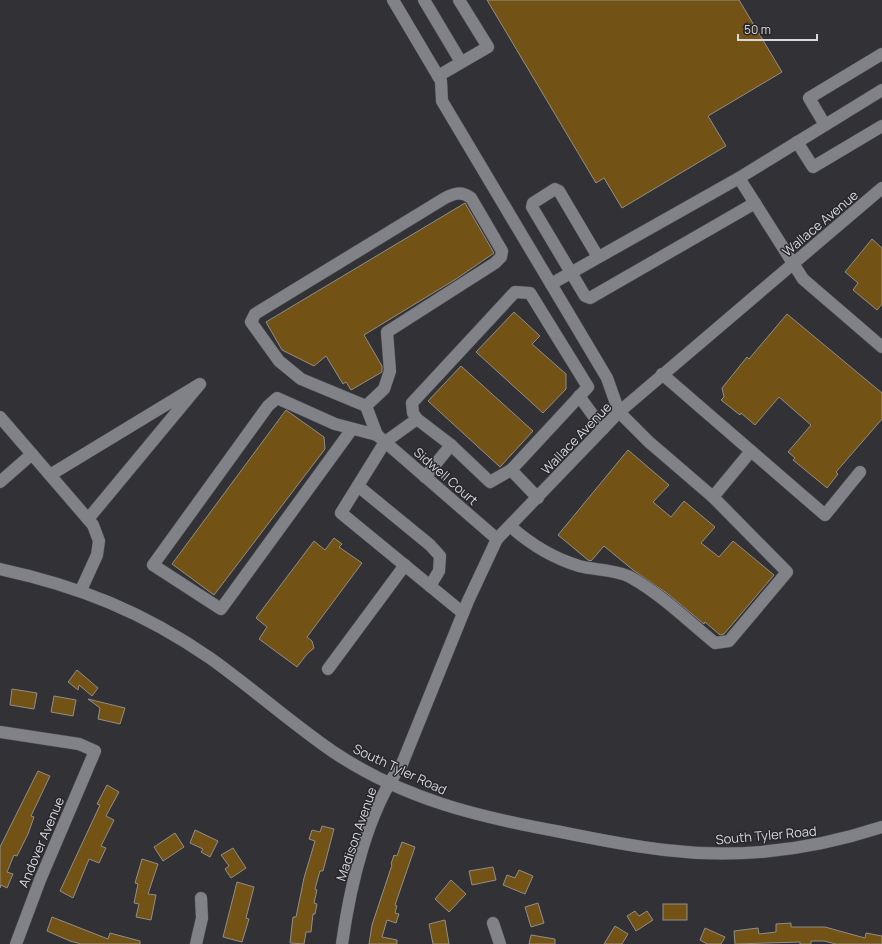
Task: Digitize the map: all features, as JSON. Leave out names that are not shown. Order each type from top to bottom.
[{"type":"street","points":[[393,0],[441,81],[442,101],[607,378],[619,412],[649,442],[714,497],[787,572],[729,641],[715,644],[646,587],[628,576],[578,566],[552,556],[526,540],[510,526]]},
{"type":"street","points":[[424,0],[461,62]]},
{"type":"street","points":[[438,76],[488,47],[459,0]]},
{"type":"street","points":[[825,125],[809,98],[882,54]]},
{"type":"street","points":[[551,284],[739,178],[882,90]]},
{"type":"street","points":[[797,142],[813,167],[882,126]]},
{"type":"street","points":[[739,178],[803,279],[882,347]]},
{"type":"street","points":[[598,257],[559,191],[555,189],[533,202],[532,207],[585,296],[590,298],[755,203]]},
{"type":"street","points":[[366,406],[384,389],[390,371],[387,332],[495,263],[502,257],[502,251],[471,198],[464,193],[454,194],[445,198],[255,314],[251,322],[278,361],[301,378],[366,406],[381,439]]},
{"type":"street","name":"Wallace Avenue","points":[[389,781],[402,764],[463,613],[497,539],[619,412],[794,263],[880,194]]},
{"type":"street","points":[[515,292],[530,292],[588,387],[579,396],[511,470],[490,482],[451,446],[417,419],[413,413],[412,403],[515,292]]},
{"type":"street","points":[[662,374],[825,515],[860,472]]},
{"type":"street","points":[[50,475],[200,384],[88,520]]},
{"type":"street","points":[[579,396],[603,429]]},
{"type":"street","points":[[352,429],[221,609],[153,565],[268,406],[277,398],[335,424],[352,429],[381,439]]},
{"type":"street","points":[[0,417],[93,525],[99,541],[97,555],[81,590]]},
{"type":"street","points":[[417,419],[381,439],[358,486],[341,513],[463,613]]},
{"type":"street","name":"Sidwell Court","points":[[381,439],[497,539]]},
{"type":"street","points":[[425,477],[451,446]]},
{"type":"street","points":[[714,497],[751,451]]},
{"type":"street","points":[[0,482],[32,454]]},
{"type":"street","points":[[511,470],[538,498]]},
{"type":"street","points":[[358,486],[430,545],[440,556],[439,571],[430,586]]},
{"type":"street","points":[[328,669],[404,565]]},
{"type":"street","name":"South Tyler Road","points":[[0,569],[81,590],[148,620],[180,638],[211,660],[333,752],[364,770],[420,796],[455,809],[494,820],[664,850],[723,854],[773,851],[827,843],[882,827]]},
{"type":"street","name":"Andover Avenue","points":[[0,732],[79,744],[95,751],[40,880],[16,944]]},
{"type":"street","name":"Madison Avenue","points":[[342,944],[356,868],[389,781]]},
{"type":"street","points":[[196,944],[202,918],[201,898]]},
{"type":"street","points":[[493,923],[500,944]]},
{"type":"building","points":[[487,0],[739,0],[782,72],[708,116],[726,146],[622,208],[604,178],[596,183]]},
{"type":"building","points":[[465,203],[494,253],[456,279],[364,335],[382,366],[382,372],[351,390],[346,382],[343,384],[326,356],[314,366],[282,350],[266,322]]},
{"type":"building","points":[[872,239],[882,248],[882,304],[877,310],[853,290],[858,283],[845,272]]},
{"type":"building","points":[[514,312],[540,336],[532,344],[566,374],[566,389],[543,413],[476,352]]},
{"type":"building","points":[[787,314],[882,393],[882,419],[836,472],[838,474],[827,488],[793,460],[795,458],[788,452],[811,425],[779,397],[755,425],[741,413],[740,415],[721,400],[724,397],[722,388],[747,357],[749,359]]},
{"type":"building","points":[[461,366],[533,431],[500,467],[428,401]]},
{"type":"building","points":[[286,410],[324,437],[325,449],[214,595],[172,564]]},
{"type":"building","points":[[628,450],[669,485],[653,502],[671,517],[684,501],[715,527],[701,543],[719,557],[733,541],[774,575],[724,634],[720,635],[705,622],[704,624],[668,594],[633,570],[604,546],[591,561],[558,535]]},
{"type":"building","points":[[334,538],[342,544],[339,547],[362,563],[307,637],[312,641],[314,648],[307,654],[297,667],[259,639],[267,627],[256,618],[314,541],[325,550]]},
{"type":"building","points":[[77,670],[98,688],[92,696],[79,685],[78,690],[68,682]]},
{"type":"building","points":[[12,689],[37,693],[34,709],[10,705]]},
{"type":"building","points":[[54,696],[76,700],[73,716],[51,712]]},
{"type":"building","points":[[88,699],[125,708],[120,724],[98,719],[100,708]]},
{"type":"building","points":[[38,771],[50,776],[31,816],[34,817],[28,834],[17,856],[14,855],[7,872],[13,874],[7,888],[1,885],[0,888],[0,847]]},
{"type":"building","points":[[107,785],[119,792],[106,816],[114,820],[101,846],[106,848],[99,863],[89,859],[73,898],[60,891],[100,805],[97,804]]},
{"type":"building","points":[[322,826],[334,829],[323,871],[320,871],[315,889],[317,890],[314,903],[317,904],[315,914],[313,914],[311,932],[306,932],[304,944],[290,943],[293,917],[296,917],[304,878],[315,841],[309,839],[312,830],[320,832]]},
{"type":"building","points":[[195,830],[218,841],[210,857],[201,852],[203,849],[190,843]]},
{"type":"building","points":[[175,833],[184,847],[163,861],[154,847]]},
{"type":"building","points":[[402,842],[415,847],[395,905],[397,906],[395,913],[399,914],[396,923],[387,920],[382,937],[397,940],[397,944],[369,944],[372,925],[392,865],[391,864],[394,855],[397,856]]},
{"type":"building","points":[[233,848],[246,868],[231,878],[225,869],[229,866],[221,855]]},
{"type":"building","points":[[142,859],[158,864],[148,894],[156,895],[151,920],[136,917],[139,904],[134,903],[138,884],[135,883]]},
{"type":"building","points":[[493,867],[496,880],[472,885],[469,871]]},
{"type":"building","points":[[519,870],[533,876],[525,894],[503,885],[507,875],[515,878]]},
{"type":"building","points":[[451,880],[466,894],[449,912],[435,899]]},
{"type":"building","points":[[237,882],[254,887],[246,918],[249,919],[242,942],[223,937]]},
{"type":"building","points":[[538,903],[544,923],[531,927],[525,907]]},
{"type":"building","points":[[663,904],[687,904],[687,920],[663,920]]},
{"type":"building","points":[[635,911],[639,916],[647,911],[653,920],[636,931],[627,916]]},
{"type":"building","points":[[52,917],[108,939],[110,933],[140,941],[140,944],[81,944],[70,941],[47,931]]},
{"type":"building","points":[[445,920],[449,944],[433,944],[429,924]]},
{"type":"building","points":[[791,923],[791,927],[825,927],[865,938],[866,933],[882,936],[882,944],[836,944],[824,941],[811,941],[811,944],[800,944],[800,942],[735,944],[734,931],[758,928],[759,934],[776,932],[776,924]]},
{"type":"building","points":[[615,926],[628,934],[622,944],[604,944]]},
{"type":"building","points":[[705,928],[725,937],[721,944],[707,944],[700,940]]},
{"type":"building","points":[[531,935],[555,939],[555,944],[529,944]]}]
